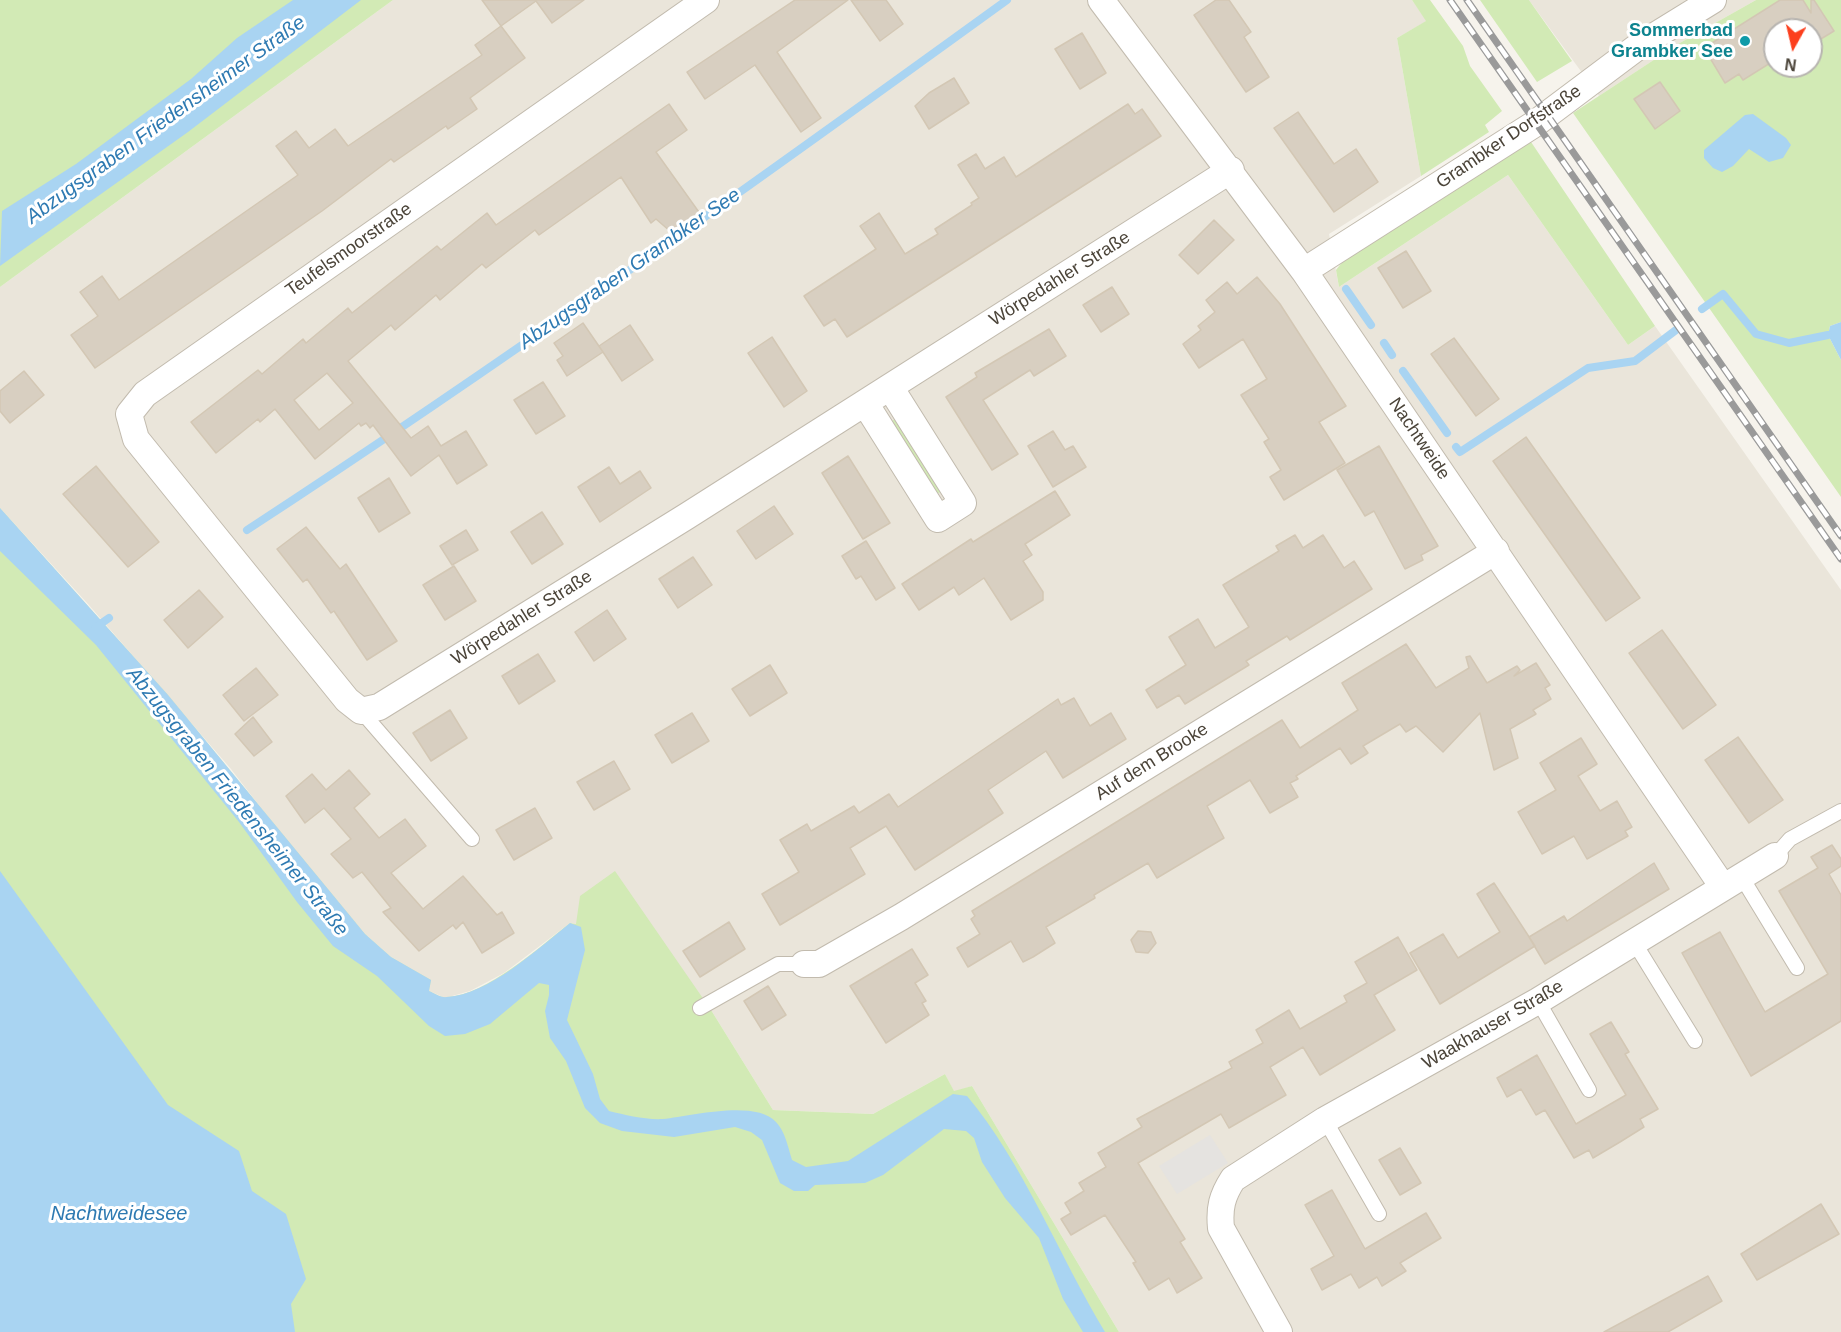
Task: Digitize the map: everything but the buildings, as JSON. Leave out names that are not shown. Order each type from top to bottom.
[{"type":"street","name":"Teufelsmoorstraße","points":[[361,711],[347,700],[136,439],[129,414],[145,394],[706,0]]},
{"type":"street","name":"Nachtweide","points":[[1101,0],[1231,170],[1304,272],[1496,551],[1732,882]]},
{"type":"street","name":"Grambker Dorfstraße","points":[[1304,272],[1536,123],[1640,45],[1713,0]]},
{"type":"street","name":"Wörpedahler Straße","points":[[361,711],[379,707],[865,403],[1231,170]]},
{"type":"street","points":[[865,403],[938,519],[963,503],[890,387]]},
{"type":"street","name":"Auf dem Brooke","points":[[804,964],[819,964],[891,922],[1496,551]]},
{"type":"street","name":"Waakhauser Straße","points":[[1279,1332],[1221,1228],[1221,1202],[1233,1179],[1325,1120],[1538,1001],[1775,856]]},
{"type":"lane","points":[[361,711],[472,839]]},
{"type":"lane","points":[[1775,856],[1790,839],[1841,811]]},
{"type":"lane","points":[[1732,882],[1797,968]]},
{"type":"lane","points":[[1634,942],[1695,1041]]},
{"type":"lane","points":[[700,1008],[778,964],[804,964]]},
{"type":"lane","points":[[1538,1001],[1589,1090]]},
{"type":"lane","points":[[1325,1120],[1379,1214]]},
{"type":"shaded area","points":[[393,0],[1412,0],[1427,21],[1397,38],[1421,176],[1329,234],[1339,287],[1508,175],[1628,345],[1655,326],[1841,590],[1841,1332],[1119,1332],[972,1086],[954,1092],[945,1074],[873,1114],[773,1110],[711,1010],[576,924],[570,923],[504,973],[470,991],[445,998],[429,991],[430,980],[391,957],[365,934],[301,860],[231,769],[88,604],[0,508],[0,287]]},
{"type":"shaded area","points":[[1529,0],[1756,0],[1678,44],[1599,96]]},
{"type":"shaded area","points":[[1210,1135],[1228,1163],[1177,1194],[1159,1166]]},
{"type":"green space","points":[[0,0],[393,0],[0,287]]},
{"type":"green space","points":[[1412,0],[1430,0],[1463,46],[1470,66],[1502,111],[1485,125],[1489,132],[1421,176],[1397,38],[1426,21]]},
{"type":"green space","points":[[1480,0],[1529,0],[1572,61],[1537,82]]},
{"type":"green space","points":[[1756,0],[1841,0],[1841,322],[1830,326],[1828,335],[1841,360],[1841,497],[1573,113],[1678,44]]},
{"type":"green space","points":[[1529,139],[1655,326],[1628,345],[1508,175],[1339,287],[1336,270],[1350,252]]},
{"type":"green space","points":[[899,417],[944,490],[935,495],[890,422]]},
{"type":"green space","points":[[0,508],[168,695],[365,934],[391,957],[431,980],[429,991],[445,997],[462,994],[495,979],[570,923],[576,924],[580,896],[615,871],[711,1010],[773,1110],[873,1114],[945,1074],[954,1091],[972,1086],[1119,1332],[0,1332]]},
{"type":"water","name":"Abzugsgraben Friedensheimer Straße","points":[[293,0],[361,0],[188,132],[0,266],[2,211],[76,164],[191,79],[237,38]]},
{"type":"water","points":[[1753,114],[1786,138],[1791,145],[1783,158],[1769,162],[1749,149],[1733,166],[1722,172],[1713,168],[1704,158],[1704,150],[1745,115]]},
{"type":"water","points":[[1841,322],[1841,360],[1828,335],[1830,326]]},
{"type":"water","name":"Abzugsgraben Friedensheimer Straße","points":[[0,508],[168,695],[365,934],[391,957],[431,980],[429,991],[447,997],[479,988],[512,969],[570,923],[581,927],[585,950],[567,1020],[593,1074],[600,1099],[609,1111],[636,1117],[663,1119],[722,1111],[754,1111],[767,1115],[776,1122],[784,1135],[792,1160],[806,1167],[848,1161],[953,1094],[967,1096],[1024,1181],[1105,1332],[1083,1332],[1063,1299],[1039,1238],[1005,1198],[982,1162],[974,1138],[966,1131],[944,1129],[883,1175],[865,1183],[815,1185],[808,1191],[794,1191],[780,1183],[762,1140],[751,1132],[735,1127],[674,1137],[622,1131],[600,1123],[585,1108],[566,1061],[550,1038],[545,1011],[549,985],[539,983],[490,1024],[465,1034],[445,1036],[429,1026],[377,976],[333,946],[297,902],[239,822],[96,645],[0,551]]},
{"type":"water","name":"Nachtweidesee","points":[[0,871],[168,1105],[239,1151],[252,1191],[286,1214],[306,1279],[291,1304],[295,1332],[0,1332]]},
{"type":"waterway","name":"Abzugsgraben Grambker See","points":[[247,530],[535,336],[725,203],[1007,0]]},
{"type":"waterway","name":"Abzugsgraben Grambker See","points":[[1346,289],[1371,325]]},
{"type":"waterway","name":"Abzugsgraben Grambker See","points":[[1702,309],[1723,294],[1756,334],[1789,343],[1828,335]]},
{"type":"waterway","name":"Abzugsgraben Grambker See","points":[[1456,447],[1460,452],[1588,368],[1635,361],[1676,330]]},
{"type":"waterway","name":"Abzugsgraben Grambker See","points":[[1384,343],[1392,355]]},
{"type":"waterway","name":"Abzugsgraben Grambker See","points":[[1403,371],[1447,433]]},
{"type":"waterway","name":"Abzugsgraben Grambker See","points":[[96,627],[109,618]]},
{"type":"railway","points":[[1450,0],[1841,559]]},
{"type":"railway","points":[[1467,0],[1841,536]]},
{"type":"place","name":"Sommerbad Grambker See","points":[[1745,41]]}]
